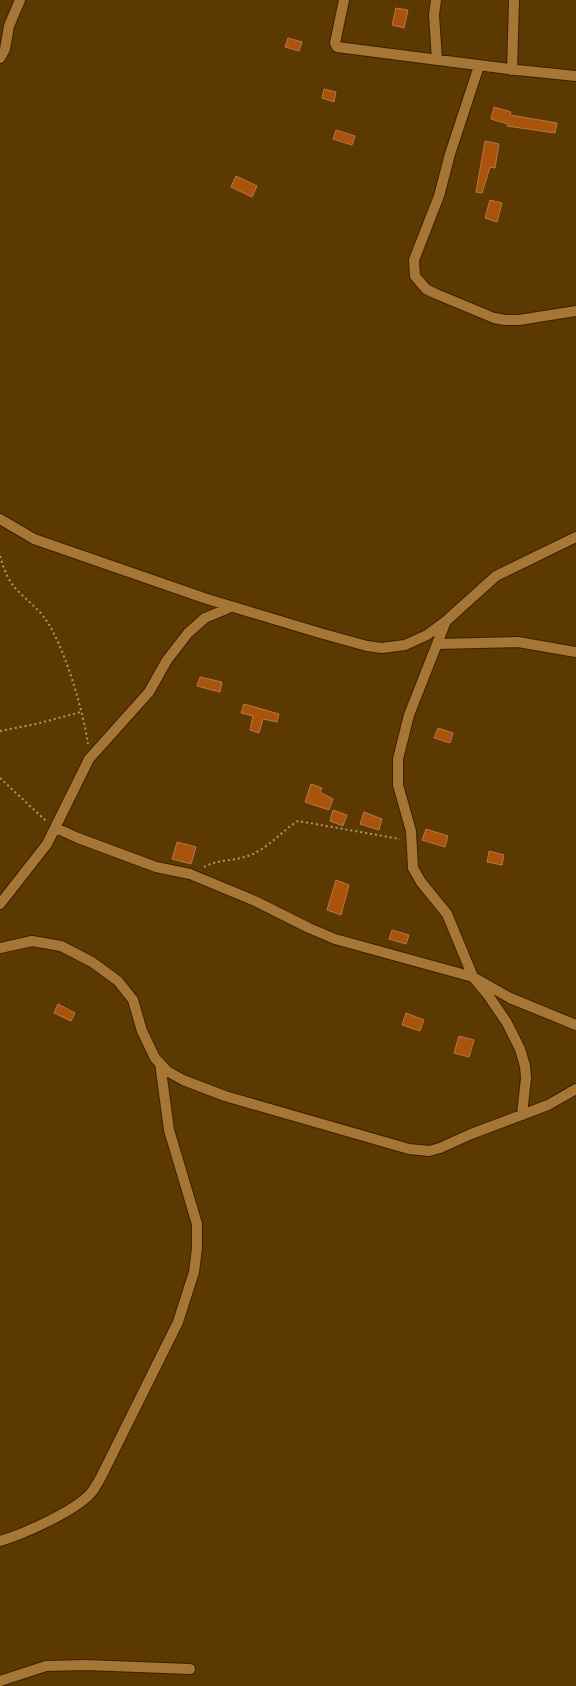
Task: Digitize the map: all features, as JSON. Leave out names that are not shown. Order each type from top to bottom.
[{"type":"street","points":[[2,50],[9,26],[20,0]]},
{"type":"street","points":[[344,0],[335,43],[337,47],[479,66],[576,76]]},
{"type":"street","points":[[436,0],[434,15],[437,60]]},
{"type":"street","points":[[512,70],[514,0]]},
{"type":"street","points":[[479,66],[450,154],[439,196],[415,254],[413,265],[415,276],[426,289],[500,319],[519,320],[576,311]]},
{"type":"street","points":[[0,519],[34,539],[231,607],[320,634],[367,646],[382,648],[405,646],[427,634],[446,621],[496,576],[576,537]]},
{"type":"street","points":[[0,904],[43,849],[56,828],[65,805],[89,759],[149,692],[167,660],[188,633],[205,618],[231,607]]},
{"type":"street","points":[[446,621],[409,714],[398,759],[398,785],[407,812],[413,868],[421,882],[447,914],[473,977],[488,995],[507,1023],[520,1049],[525,1066],[526,1078],[522,1114]]},
{"type":"street","points":[[437,644],[518,642],[576,652]]},
{"type":"street","points":[[56,828],[78,838],[156,867],[190,874],[255,901],[309,928],[335,939],[473,977],[510,998],[576,1025]]},
{"type":"street","points":[[0,948],[32,942],[61,946],[92,962],[118,981],[133,1000],[142,1031],[155,1058],[167,1071],[183,1080],[225,1096],[409,1149],[434,1150],[553,1102],[576,1089]]},
{"type":"street","points":[[0,1541],[19,1535],[65,1512],[90,1493],[101,1477],[178,1322],[194,1272],[197,1248],[197,1224],[169,1130],[160,1063]]},
{"type":"street","points":[[0,1681],[46,1666],[84,1665],[190,1669]]},
{"type":"path","points":[[0,556],[5,572],[12,584],[44,617],[60,649],[85,727],[89,759]]},
{"type":"path","points":[[0,731],[36,724],[81,712]]},
{"type":"path","points":[[0,778],[37,813],[56,828]]},
{"type":"path","points":[[190,874],[214,861],[243,858],[256,853],[298,821],[411,841]]},
{"type":"building","points":[[396,8],[408,10],[404,28],[392,25]]},
{"type":"building","points":[[288,38],[302,42],[299,51],[285,47]]},
{"type":"building","points":[[324,89],[336,92],[334,102],[322,98]]},
{"type":"building","points":[[494,107],[511,112],[510,115],[557,123],[555,133],[507,126],[508,124],[491,119]]},
{"type":"building","points":[[336,130],[355,136],[352,145],[333,139]]},
{"type":"building","points":[[485,141],[499,144],[495,168],[490,167],[482,193],[476,192]]},
{"type":"building","points":[[236,176],[257,186],[252,197],[231,187]]},
{"type":"building","points":[[490,200],[502,203],[497,222],[485,218]]},
{"type":"building","points":[[200,677],[222,682],[220,692],[197,686]]},
{"type":"building","points":[[244,704],[279,714],[277,722],[263,719],[259,733],[250,730],[253,716],[241,713]]},
{"type":"building","points":[[438,728],[453,733],[450,743],[434,738]]},
{"type":"building","points":[[311,784],[322,788],[320,792],[333,799],[329,810],[305,802]]},
{"type":"building","points":[[333,810],[347,815],[343,826],[330,821]]},
{"type":"building","points":[[364,812],[382,819],[379,830],[360,824]]},
{"type":"building","points":[[426,829],[448,836],[445,847],[422,840]]},
{"type":"building","points":[[177,842],[196,847],[191,864],[172,859]]},
{"type":"building","points":[[489,851],[504,855],[502,865],[487,862]]},
{"type":"building","points":[[336,880],[349,885],[341,915],[327,910]]},
{"type":"building","points":[[392,930],[409,935],[406,944],[389,939]]},
{"type":"building","points":[[58,1004],[75,1013],[71,1021],[54,1013]]},
{"type":"building","points":[[406,1013],[424,1020],[420,1031],[402,1025]]},
{"type":"building","points":[[459,1036],[474,1040],[469,1057],[454,1053]]}]
